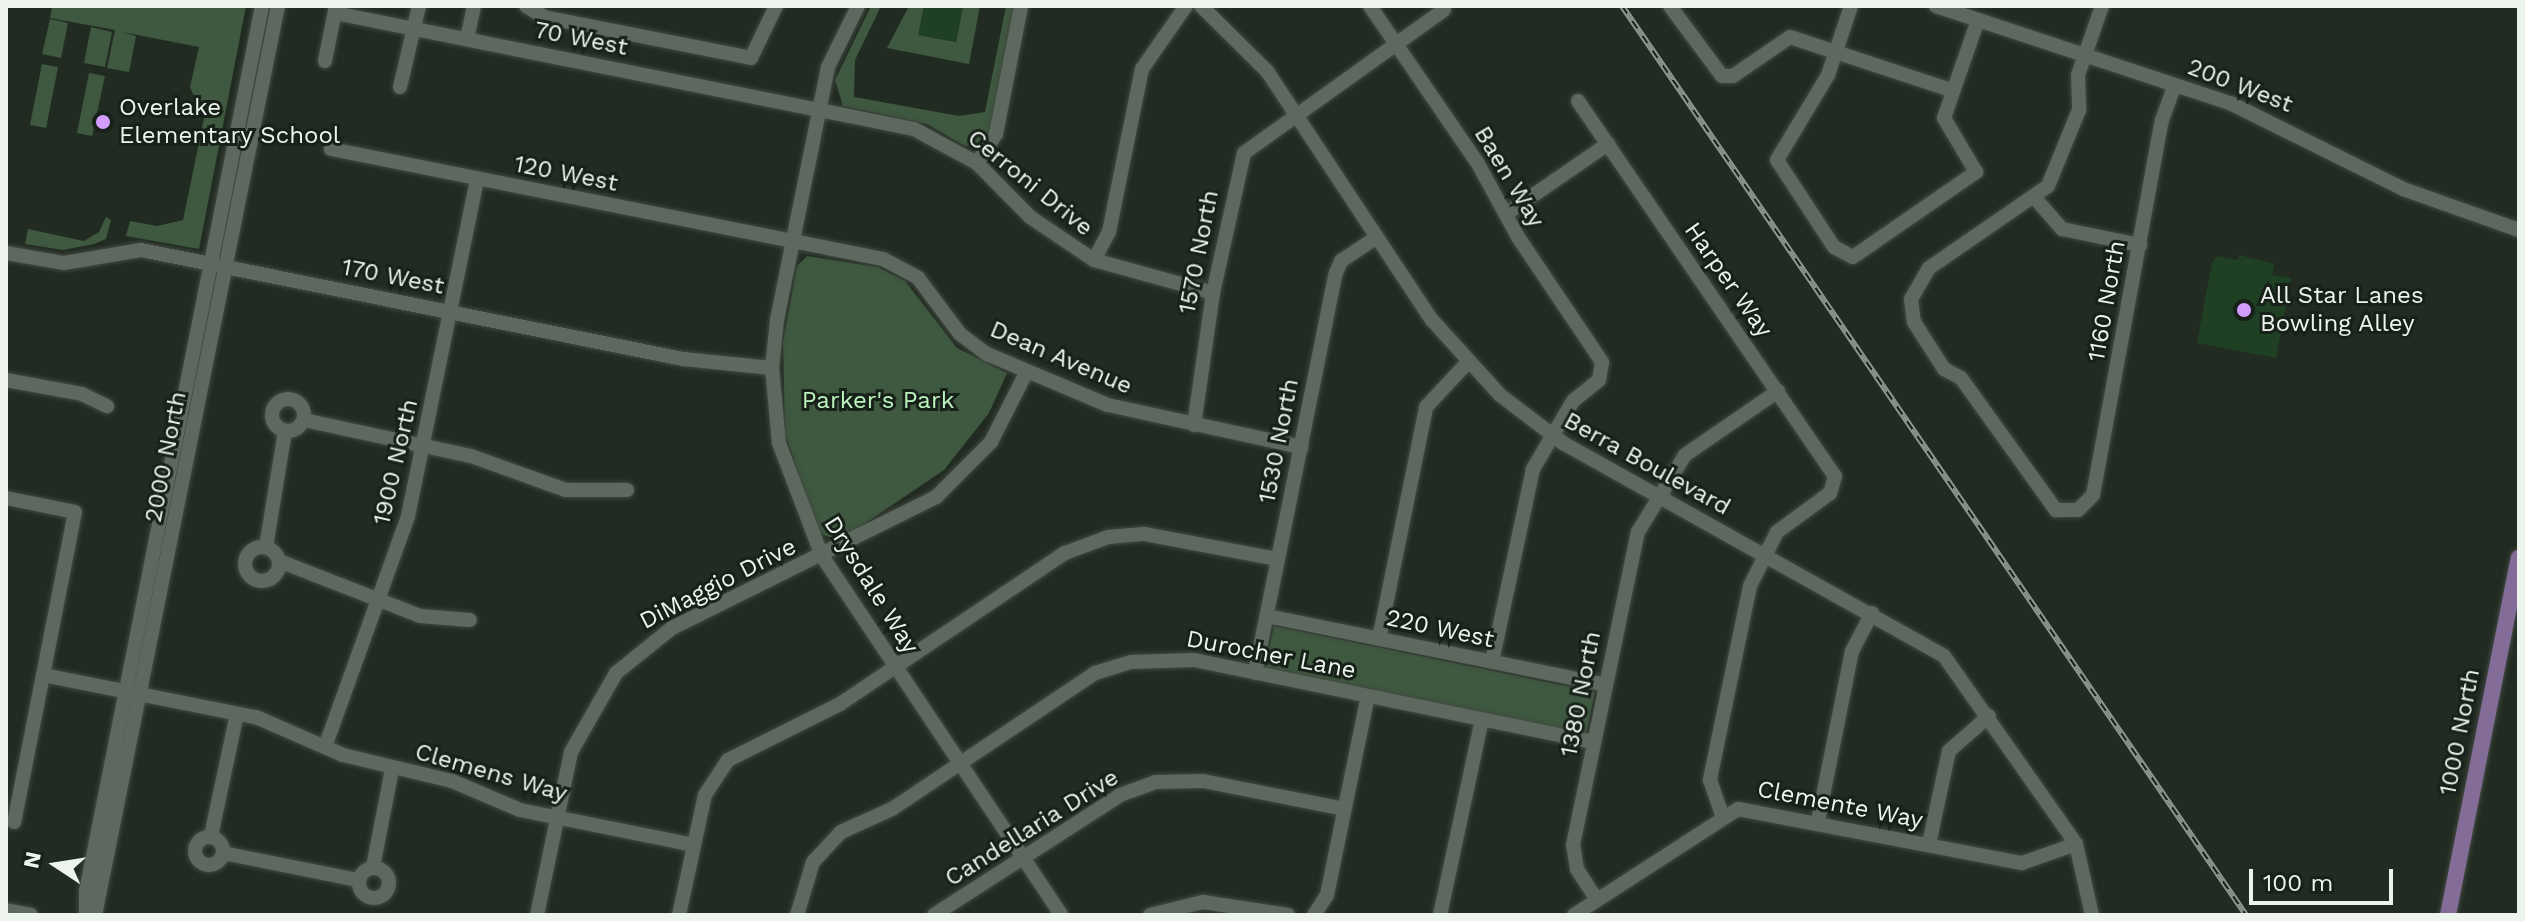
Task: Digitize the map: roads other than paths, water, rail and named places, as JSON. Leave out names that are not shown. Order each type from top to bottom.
[{"type":"main road","name":"1000 North","points":[[2448,915],[2519,558]]},
{"type":"street","name":"2000 North","points":[[86,915],[86,891],[262,6]]},
{"type":"street","name":"2000 North","points":[[95,915],[142,695],[278,6]]},
{"type":"street","points":[[400,87],[419,6]]},
{"type":"street","points":[[467,39],[474,6]]},
{"type":"street","points":[[526,6],[544,17],[751,58],[776,6]]},
{"type":"street","name":"Drysdale Way","points":[[858,6],[828,67],[792,242],[772,368],[783,459],[822,556],[1061,915]]},
{"type":"street","points":[[977,163],[996,134],[1021,6]]},
{"type":"street","points":[[1094,260],[1109,232],[1142,69],[1186,6]]},
{"type":"street","name":"Berra Boulevard","points":[[1201,6],[1267,71],[1377,237],[1467,363],[1551,436],[1944,656],[2076,844],[2092,915]]},
{"type":"street","name":"Baen Way","points":[[1370,6],[1599,354],[1602,372],[1551,436]]},
{"type":"street","points":[[1670,6],[1722,76],[1733,76],[1790,37],[1951,90]]},
{"type":"street","points":[[1851,6],[1836,52],[1777,160],[1845,256],[1859,256],[1976,172],[1944,118],[1951,90],[1978,20]]},
{"type":"street","name":"200 West","points":[[1936,6],[2263,116],[2425,199],[2519,230]]},
{"type":"street","points":[[2102,6],[2078,75],[2079,110],[2060,167],[2034,197],[2062,229],[2140,245]]},
{"type":"street","points":[[325,61],[336,9]]},
{"type":"street","name":"70 West","points":[[336,9],[467,39],[819,109]]},
{"type":"street","name":"1570 North","points":[[1194,425],[1213,293],[1241,160],[1256,139],[1444,10]]},
{"type":"street","name":"1160 North","points":[[2034,197],[1929,268],[1913,291],[1911,315],[2046,503],[2068,513],[2093,495],[2162,120],[2175,85]]},
{"type":"street","name":"Harper Way","points":[[1578,101],[1831,468],[1834,486],[1782,527],[1765,555]]},
{"type":"street","name":"Cerroni Drive","points":[[819,109],[914,129],[977,163],[1030,217],[1094,260],[1213,293]]},
{"type":"street","points":[[1506,214],[1608,144]]},
{"type":"street","name":"120 West","points":[[331,149],[792,242]]},
{"type":"street","name":"1900 North","points":[[325,747],[408,516],[425,445],[477,179]]},
{"type":"street","name":"1530 North","points":[[1255,673],[1336,273],[1341,261],[1377,237]]},
{"type":"street","name":"Dean Avenue","points":[[792,242],[902,267],[931,291],[968,342],[1108,405],[1301,447]]},
{"type":"street","name":"170 West","points":[[6,253],[64,263],[128,248],[683,359],[772,368]]},
{"type":"street","points":[[1379,639],[1426,407],[1467,363]]},
{"type":"street","name":"DiMaggio Drive","points":[[537,915],[557,816],[582,725],[626,662],[672,628],[908,515],[960,477],[1002,426],[1027,371]]},
{"type":"street","points":[[6,380],[82,394],[107,406]]},
{"type":"street","name":"1380 North","points":[[1597,900],[1573,853],[1633,549],[1658,496],[1685,455],[1778,391]]},
{"type":"street","points":[[285,431],[272,416],[278,403],[298,402],[304,420]]},
{"type":"street","points":[[285,431],[304,420],[425,445],[566,490],[627,490]]},
{"type":"street","points":[[266,547],[285,431]]},
{"type":"street","points":[[1492,662],[1528,483],[1551,436]]},
{"type":"street","points":[[6,498],[75,512],[14,822]]},
{"type":"street","points":[[679,915],[705,795],[728,760],[840,704],[1065,553],[1097,540],[1156,535],[1278,559]]},
{"type":"street","points":[[266,547],[279,561],[420,616],[470,620]]},
{"type":"street","points":[[266,547],[248,555],[250,575],[270,579],[279,561]]},
{"type":"street","points":[[1722,814],[1712,794],[1711,774],[1750,586],[1765,555]]},
{"type":"street","points":[[1818,821],[1852,651],[1872,613]]},
{"type":"street","name":"220 West","points":[[1267,616],[1605,685]]},
{"type":"street","name":"Durocher Lane","points":[[797,915],[809,871],[832,839],[960,763],[1095,673],[1118,665],[1169,658],[1594,742]]},
{"type":"street","name":"Clemens Way","points":[[43,675],[237,714],[392,769],[557,816],[694,845]]},
{"type":"street","points":[[1315,914],[1327,895],[1368,696]]},
{"type":"street","points":[[223,853],[214,864],[199,861],[196,846],[211,836],[237,714]]},
{"type":"street","points":[[1929,844],[1949,751],[1989,716]]},
{"type":"street","points":[[1440,915],[1482,719]]},
{"type":"street","points":[[358,880],[373,867],[392,769]]},
{"type":"street","name":"Candellaria Drive","points":[[934,915],[1120,795],[1167,780],[1203,781],[1344,809]]},
{"type":"street","name":"Clemente Way","points":[[1574,915],[1722,814],[1751,809],[2028,863],[2076,844]]},
{"type":"street","points":[[211,836],[223,853],[358,880],[368,897],[384,894],[389,879],[373,867]]},
{"type":"street","points":[[1150,915],[1203,902],[1288,915]]},
{"type":"street","points":[[6,910],[31,915]]},
{"type":"railway","points":[[1622,6],[2246,915]]},
{"type":"place","name":"Overlake Elementary School","points":[[103,122]]},
{"type":"place","name":"All Star Lanes Bowling Alley","points":[[2244,310]]},
{"type":"park label","name":"Parker's Park","points":[[878,401]]}]
